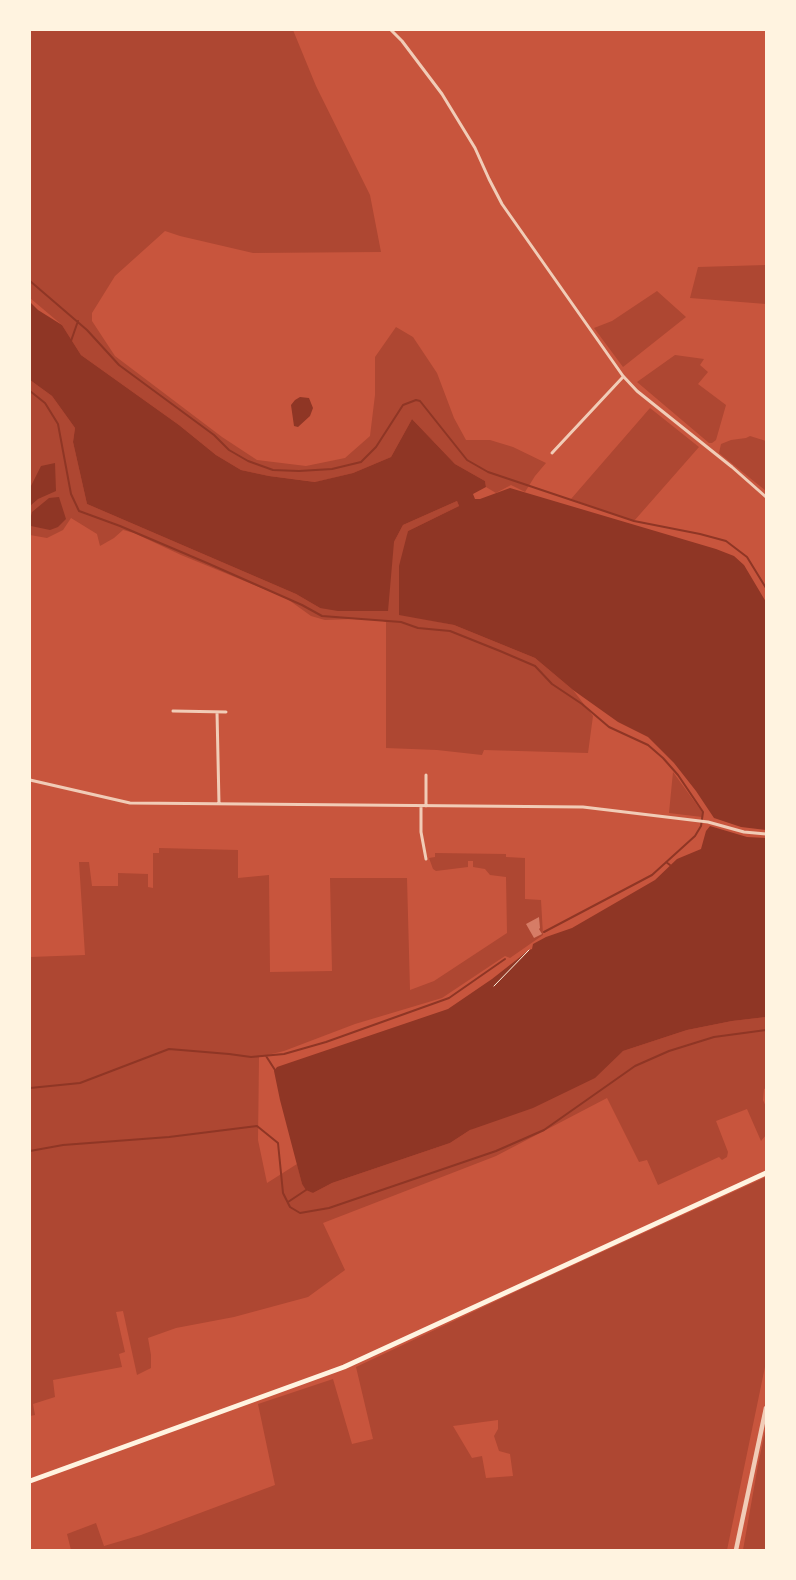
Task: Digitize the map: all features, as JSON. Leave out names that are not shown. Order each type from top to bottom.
[{"type":"main road","points":[[30,1481],[344,1367],[766,1173]]},
{"type":"street","points":[[391,30],[402,41],[442,94],[475,148],[502,204],[623,376],[652,404],[732,467],[766,497]]},
{"type":"street","points":[[552,453],[623,376]]},
{"type":"street","points":[[173,711],[226,712]]},
{"type":"street","points":[[217,712],[219,804]]},
{"type":"street","points":[[426,775],[426,806]]},
{"type":"street","points":[[30,780],[130,803],[583,807],[708,822],[744,832],[766,834]]},
{"type":"street","points":[[421,806],[421,832],[426,859]]},
{"type":"street","points":[[736,1550],[766,1408]]},
{"type":"path","points":[[494,986],[529,950]]},
{"type":"shaded area","points":[[30,30],[293,30],[316,86],[370,195],[381,252],[253,253],[165,231],[115,276],[92,313],[92,321],[115,356],[222,437],[257,460],[306,466],[345,458],[370,436],[375,395],[375,357],[396,327],[413,337],[437,373],[454,418],[466,440],[490,440],[513,447],[546,463],[525,492],[511,485],[496,493],[486,487],[485,481],[455,464],[412,419],[391,457],[353,473],[316,482],[269,476],[241,470],[216,455],[179,425],[81,355],[62,325],[30,298]]},
{"type":"shaded area","points":[[766,265],[766,304],[690,298],[698,267]]},
{"type":"shaded area","points":[[657,291],[686,317],[623,367],[594,328],[612,321]]},
{"type":"shaded area","points":[[30,302],[38,310],[62,325],[81,355],[179,425],[216,455],[241,470],[315,482],[353,473],[391,457],[412,419],[455,464],[485,481],[486,487],[473,494],[475,499],[510,488],[734,556],[744,565],[766,602],[766,830],[741,827],[714,818],[674,763],[648,737],[618,722],[573,690],[535,658],[454,625],[399,615],[399,566],[408,531],[459,506],[457,501],[403,525],[394,542],[388,611],[338,611],[320,608],[296,594],[87,504],[73,442],[75,428],[52,396],[30,380]]},
{"type":"shaded area","points":[[675,355],[704,359],[700,365],[708,372],[698,384],[726,405],[716,440],[712,443],[709,443],[637,382]]},
{"type":"shaded area","points":[[30,380],[52,396],[75,428],[73,442],[87,504],[296,594],[320,608],[394,542],[403,525],[457,501],[459,506],[408,531],[399,614],[454,625],[535,658],[573,690],[593,716],[588,753],[484,750],[482,755],[437,750],[386,748],[386,622],[353,619],[325,620],[311,616],[286,598],[123,530],[100,546],[97,534],[71,518],[63,530],[47,538],[30,535]]},
{"type":"shaded area","points":[[300,397],[309,398],[313,408],[310,416],[298,427],[294,426],[291,405]]},
{"type":"shaded area","points":[[650,408],[699,447],[634,521],[571,499]]},
{"type":"shaded area","points":[[750,436],[766,441],[766,491],[719,453],[721,444]]},
{"type":"shaded area","points":[[55,463],[56,491],[38,499],[30,506],[30,488],[41,466]]},
{"type":"shaded area","points":[[59,497],[66,519],[58,527],[50,530],[31,526],[32,512],[49,498]]},
{"type":"shaded area","points":[[673,772],[702,812],[702,817],[669,813]]},
{"type":"shaded area","points":[[710,826],[747,837],[766,838],[766,1017],[732,1021],[687,1030],[623,1051],[595,1078],[533,1108],[470,1130],[450,1143],[332,1183],[313,1193],[306,1190],[302,1184],[280,1100],[274,1071],[277,1067],[448,1009],[532,949],[533,944],[546,937],[572,928],[655,880],[677,859],[701,849],[706,831]]},
{"type":"shaded area","points":[[159,848],[238,850],[238,878],[269,875],[270,972],[332,971],[330,878],[407,878],[410,990],[434,981],[507,933],[506,877],[490,875],[485,869],[473,867],[473,861],[468,861],[468,867],[436,871],[433,869],[429,858],[435,857],[435,853],[506,854],[506,857],[525,858],[525,899],[541,900],[543,935],[510,958],[505,956],[442,998],[355,1024],[284,1051],[259,1057],[258,1140],[267,1183],[297,1164],[302,1184],[313,1193],[332,1183],[450,1143],[470,1130],[623,1051],[687,1030],[732,1021],[766,1017],[766,1088],[764,1089],[763,1100],[766,1107],[766,1135],[761,1141],[747,1109],[716,1121],[728,1152],[727,1157],[722,1160],[719,1157],[658,1185],[647,1160],[639,1162],[607,1098],[496,1156],[323,1223],[345,1270],[308,1297],[234,1317],[176,1328],[148,1338],[151,1368],[137,1375],[123,1311],[116,1312],[125,1352],[119,1354],[122,1367],[53,1380],[55,1397],[33,1404],[35,1415],[30,1416],[30,957],[85,955],[79,862],[89,862],[92,886],[118,886],[118,873],[148,874],[148,887],[153,888],[153,853],[159,853]]},
{"type":"shaded area","points":[[766,1177],[766,1362],[727,1550],[71,1550],[67,1534],[96,1523],[104,1546],[141,1535],[275,1485],[258,1404],[333,1379],[352,1444],[373,1439],[356,1367]],"holes":[[[498,1420],[498,1429],[494,1436],[499,1451],[510,1454],[513,1476],[486,1478],[482,1456],[472,1458],[453,1426]]]},
{"type":"shaded area","points":[[766,1427],[766,1550],[743,1550],[758,1465]]},
{"type":"building","points":[[539,917],[539,929],[542,934],[534,938],[526,924]]},
{"type":"waterway","points":[[30,281],[87,330],[119,365],[214,435],[229,450],[248,461],[273,470],[299,471],[332,469],[361,462],[376,447],[403,405],[416,400],[420,401],[467,460],[488,472],[634,521],[726,541],[747,557],[766,588]]},
{"type":"waterway","points":[[71,341],[78,321]]},
{"type":"waterway","points":[[30,391],[45,403],[58,424],[71,494],[79,511],[120,526],[207,563],[302,605],[322,616],[401,622],[418,628],[450,631],[500,651],[535,666],[552,684],[582,704],[609,727],[648,745],[663,758],[678,775],[703,812],[701,826],[695,836],[652,875],[544,932]]},
{"type":"waterway","points":[[666,862],[670,865]]},
{"type":"waterway","points":[[30,1088],[80,1083],[169,1049],[251,1057],[284,1054],[326,1042],[449,998],[505,959]]},
{"type":"waterway","points":[[30,1151],[63,1145],[169,1137],[257,1126],[278,1143],[283,1193],[290,1207],[300,1213],[329,1208],[496,1151],[544,1130],[635,1066],[669,1051],[714,1037],[766,1030]]},
{"type":"waterway","points":[[266,1056],[275,1070]]},
{"type":"waterway","points":[[288,1202],[306,1190]]}]
